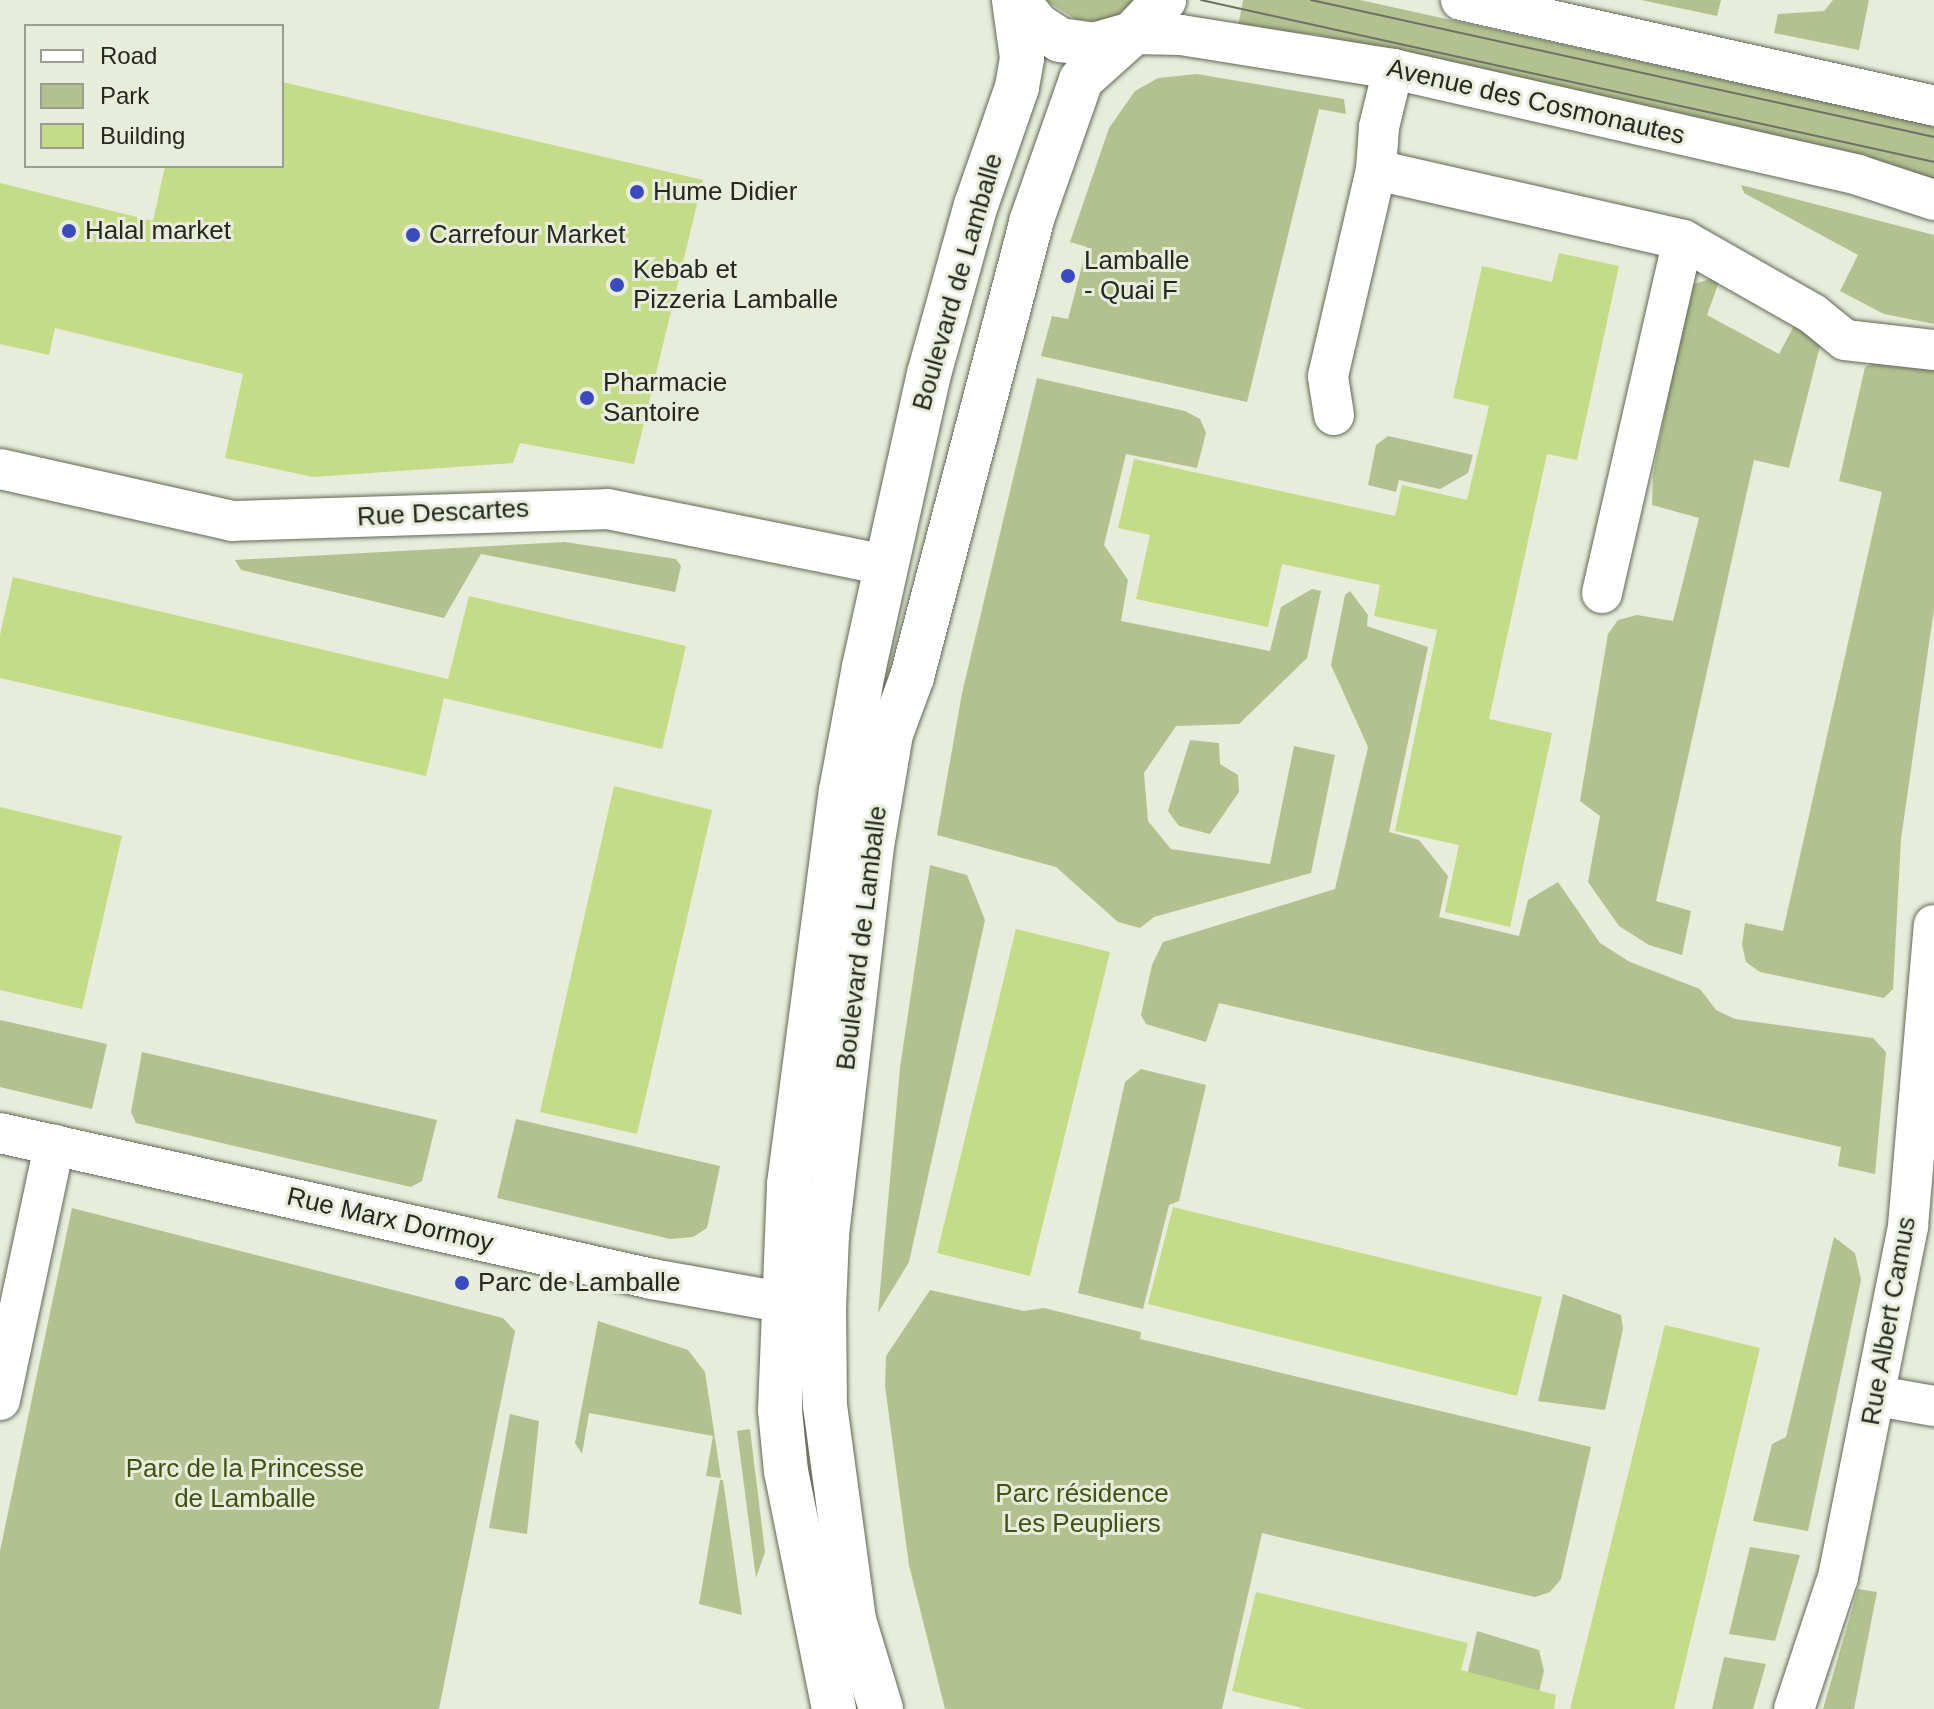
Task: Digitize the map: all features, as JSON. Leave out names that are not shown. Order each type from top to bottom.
[{"type":"street","points":[[1015,0],[1037,25],[1060,40],[1094,45],[1132,34]]},
{"type":"street","name":"Boulevard de Lamballe","points":[[834,1709],[786,1472],[778,1375],[789,1184],[841,791],[885,565],[929,374],[976,205],[1017,87],[1022,58],[1015,0]]},
{"type":"street","name":"Boulevard de Lamballe","points":[[881,1709],[854,1620],[825,1405],[824,1309],[829,1221],[871,852],[891,734],[912,677],[936,574],[1031,222],[1064,120],[1081,80],[1164,0]]},
{"type":"street","points":[[1461,0],[1934,106]]},
{"type":"street","name":"Avenue des Cosmonautes","points":[[1132,34],[1181,35],[1393,69],[1858,175],[1934,200]]},
{"type":"street","points":[[1334,415],[1328,376],[1376,170],[1379,127],[1393,69]]},
{"type":"street","points":[[1376,170],[1683,240],[1813,314],[1845,340],[1934,350]]},
{"type":"street","points":[[1602,593],[1683,240]]},
{"type":"street","name":"Rue Descartes","points":[[0,469],[232,521],[608,509],[885,565]]},
{"type":"street","points":[[885,565],[936,574]]},
{"type":"street","name":"Rue Albert Camus","points":[[1794,1709],[1838,1577],[1877,1396],[1908,1226],[1934,925]]},
{"type":"street","name":"Rue Marx Dormoy","points":[[0,1133],[652,1279],[781,1302]]},
{"type":"street","points":[[0,1400],[54,1145]]},
{"type":"street","points":[[781,1302],[824,1309]]},
{"type":"street","points":[[1877,1396],[1934,1406]]},
{"type":"green space","points":[[1045,0],[1135,0],[1116,16],[1097,21],[1077,20]]},
{"type":"green space","points":[[1243,0],[1360,0],[1934,126],[1934,182],[1863,155],[1318,35],[1238,27]]},
{"type":"green space","points":[[1641,0],[1721,0],[1717,16]]},
{"type":"green space","points":[[1833,0],[1869,0],[1859,50],[1774,33],[1778,14],[1824,11]]},
{"type":"green space","points":[[1197,74],[1344,99],[1346,114],[1319,109],[1247,402],[1041,356],[1052,316],[1068,319],[1087,247],[1070,242],[1109,128],[1135,91],[1158,78]]},
{"type":"green space","points":[[1741,185],[1934,235],[1934,324],[1884,314],[1840,291],[1858,255],[1744,193]]},
{"type":"green space","points":[[1721,276],[1707,315],[1779,354],[1796,322],[1816,331],[1820,346],[1789,468],[1754,460],[1656,901],[1691,911],[1682,955],[1649,945],[1619,926],[1588,882],[1600,816],[1580,801],[1608,634],[1618,620],[1637,615],[1673,621],[1699,518],[1652,505],[1653,474],[1690,285]]},
{"type":"green space","points":[[1891,356],[1934,366],[1934,609],[1901,839],[1893,989],[1884,998],[1760,972],[1746,962],[1742,945],[1745,923],[1783,931],[1882,492],[1839,481],[1865,367]]},
{"type":"green space","points":[[1037,378],[1185,411],[1200,419],[1206,433],[1197,468],[1126,454],[1104,545],[1128,580],[1121,621],[1270,651],[1281,607],[1312,589],[1321,591],[1307,658],[1239,724],[1176,726],[1144,773],[1148,821],[1171,849],[1270,864],[1294,746],[1335,755],[1311,873],[1154,917],[1140,928],[1118,922],[1056,867],[937,835],[962,693]]},
{"type":"green space","points":[[1388,436],[1473,455],[1468,473],[1440,489],[1399,480],[1396,492],[1368,485],[1376,445]]},
{"type":"green space","points":[[565,542],[676,559],[681,566],[675,592],[481,554],[444,618],[241,570],[235,560]]},
{"type":"green space","points":[[1350,591],[1368,615],[1367,626],[1428,647],[1389,832],[1419,840],[1448,876],[1439,917],[1519,936],[1528,900],[1558,882],[1600,943],[1630,962],[1700,989],[1716,1010],[1735,1019],[1873,1038],[1886,1052],[1875,1174],[1838,1166],[1841,1147],[1219,1003],[1206,1042],[1146,1024],[1141,1015],[1152,965],[1163,942],[1335,889],[1368,747],[1331,665],[1345,595]]},
{"type":"green space","points":[[1190,740],[1219,743],[1220,764],[1238,775],[1239,792],[1210,834],[1179,826],[1168,811]]},
{"type":"green space","points":[[930,865],[967,875],[985,920],[909,1262],[878,1313],[900,1068]]},
{"type":"green space","points":[[0,1020],[107,1044],[92,1109],[0,1087]]},
{"type":"green space","points":[[142,1052],[437,1120],[422,1181],[411,1187],[136,1123],[131,1112]]},
{"type":"green space","points":[[1141,1069],[1206,1085],[1179,1201],[1169,1205],[1143,1309],[1078,1293],[1125,1082]]},
{"type":"green space","points":[[516,1119],[720,1166],[707,1228],[693,1237],[670,1239],[497,1198]]},
{"type":"green space","name":"Parc de la Princesse de Lamballe","points":[[72,1208],[503,1318],[515,1331],[439,1709],[0,1709],[0,1551]]},
{"type":"green space","points":[[1834,1237],[1855,1253],[1861,1280],[1808,1531],[1753,1521],[1772,1444],[1786,1437]]},
{"type":"green space","name":"Parc résidence Les Peupliers","points":[[930,1290],[1024,1311],[1044,1308],[1141,1332],[1140,1339],[1591,1447],[1561,1579],[1550,1592],[1535,1597],[1262,1533],[1222,1709],[945,1709],[909,1565],[885,1386],[886,1356]]},
{"type":"green space","points":[[1563,1294],[1621,1315],[1623,1329],[1605,1410],[1538,1401]]},
{"type":"green space","points":[[598,1321],[688,1350],[705,1372],[721,1478],[706,1476],[713,1436],[589,1413],[582,1454],[575,1443]]},
{"type":"green space","points":[[510,1414],[539,1421],[527,1534],[489,1528]]},
{"type":"green space","points":[[750,1429],[765,1552],[756,1578],[737,1431]]},
{"type":"green space","points":[[720,1480],[723,1480],[742,1615],[699,1604]]},
{"type":"green space","points":[[1750,1547],[1800,1555],[1775,1641],[1729,1634]]},
{"type":"green space","points":[[1858,1589],[1877,1592],[1854,1709],[1823,1709]]},
{"type":"green space","points":[[1477,1631],[1539,1650],[1544,1671],[1535,1709],[1460,1709]]},
{"type":"green space","points":[[1724,1657],[1766,1664],[1753,1709],[1712,1709]]},
{"type":"building","points":[[284,82],[703,180],[634,464],[520,443],[513,463],[313,477],[225,458],[243,374],[55,328],[49,355],[0,344],[0,183],[153,221],[165,168],[284,168]]},
{"type":"building","points":[[1559,253],[1619,266],[1577,460],[1547,454],[1489,719],[1552,733],[1510,927],[1445,912],[1459,845],[1395,831],[1437,630],[1374,616],[1380,585],[1282,564],[1268,627],[1136,599],[1150,535],[1118,528],[1134,459],[1395,516],[1402,485],[1467,500],[1489,406],[1453,398],[1482,266],[1552,282]]},
{"type":"building","points":[[13,577],[448,679],[469,596],[686,646],[662,749],[444,698],[426,776],[0,678],[0,635]]},
{"type":"building","points":[[614,786],[712,810],[637,1134],[540,1112]]},
{"type":"building","points":[[0,807],[122,836],[82,1009],[0,990]]},
{"type":"building","points":[[1016,929],[1110,952],[1030,1276],[937,1253]]},
{"type":"building","points":[[1173,1207],[1542,1297],[1517,1396],[1148,1304]]},
{"type":"building","points":[[1665,1325],[1760,1348],[1674,1709],[1570,1709]]},
{"type":"building","points":[[1256,1592],[1468,1643],[1461,1670],[1556,1695],[1554,1709],[1306,1709],[1232,1691]]},
{"type":"tram line","points":[[1201,0],[1934,162]]},
{"type":"tram line","points":[[1311,0],[1934,137]]},
{"type":"place","name":"Hume Didier","points":[[637,192]]},
{"type":"place","name":"Halal market","points":[[69,231]]},
{"type":"place","name":"Carrefour Market","points":[[413,235]]},
{"type":"place","name":"Lamballe - Quai F","points":[[1068,276]]},
{"type":"place","name":"Kebab et Pizzeria Lamballe","points":[[617,285]]},
{"type":"place","name":"Pharmacie Santoire","points":[[587,398]]},
{"type":"place","name":"Parc de Lamballe","points":[[462,1283]]}]
